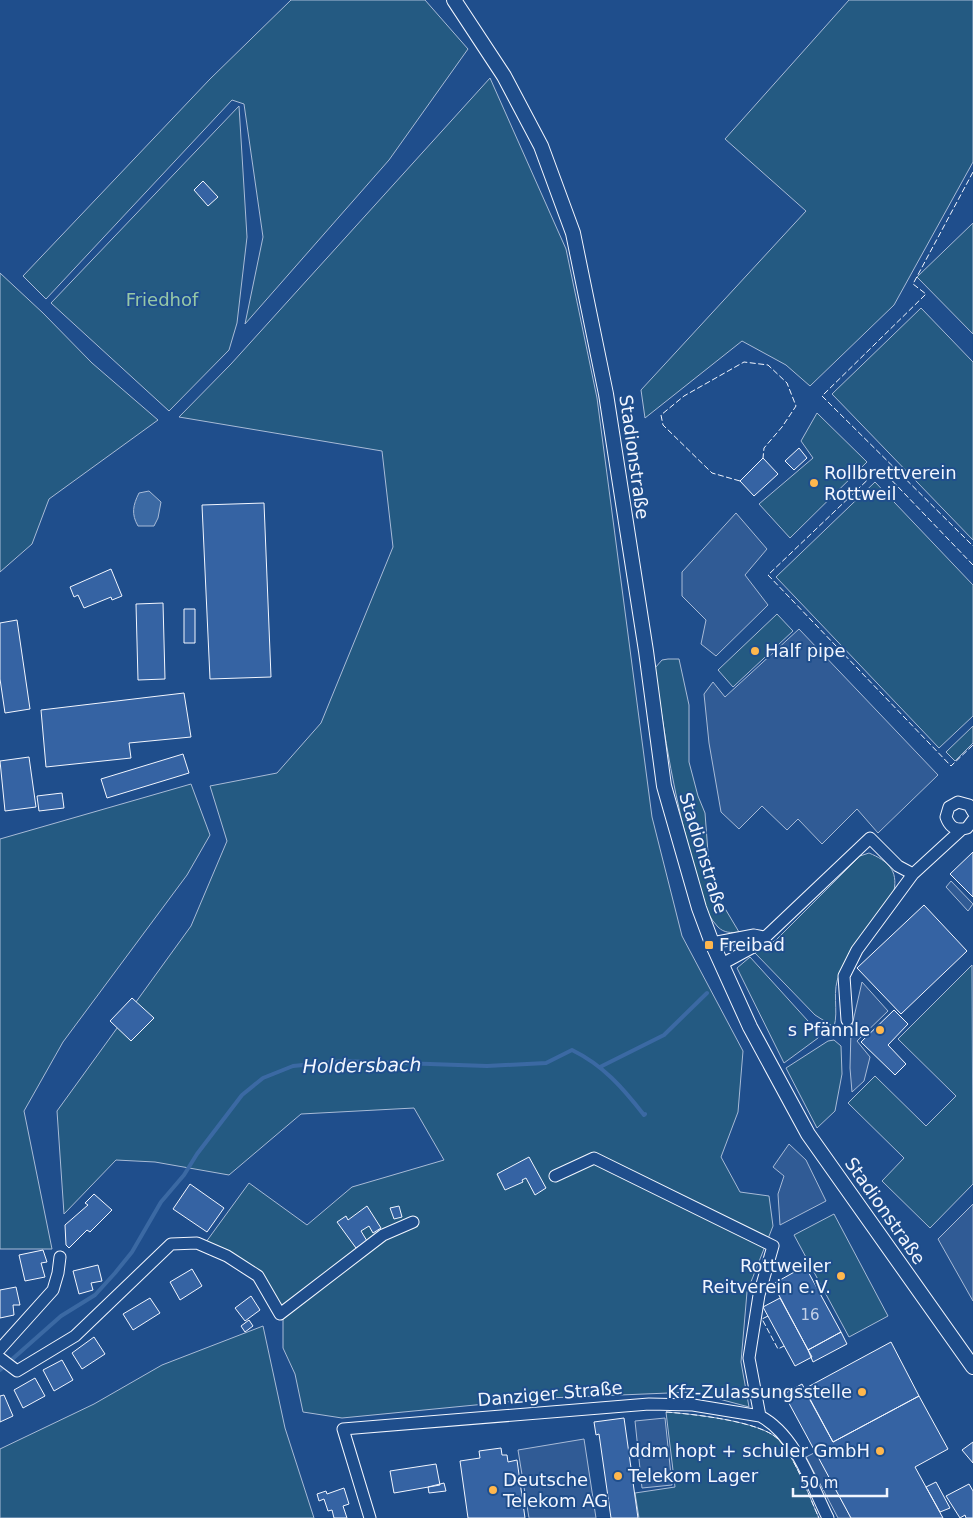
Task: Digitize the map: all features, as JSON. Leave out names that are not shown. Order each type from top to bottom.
[{"type":"street","name":"Stadionstraße","points":[[454,0],[483,41],[504,76],[541,146],[574,233],[606,394],[646,651],[664,786],[699,908],[712,943],[750,1027],[808,1134],[973,1367]]},
{"type":"street","points":[[962,830],[951,827],[948,823],[946,817],[949,807],[953,804],[964,802],[973,812]]},
{"type":"street","points":[[847,1020],[844,976],[857,950],[914,874],[962,830],[967,828],[973,820]]},
{"type":"street","points":[[722,964],[757,945],[870,838],[898,866],[914,874]]},
{"type":"street","name":"Stadionstraße","points":[[712,943],[754,935],[764,937]]},
{"type":"street","points":[[555,1176],[594,1158],[773,1246],[759,1294],[749,1358],[760,1416],[770,1421],[784,1435],[803,1467],[828,1518]]},
{"type":"street","points":[[60,1257],[53,1290],[1,1356],[17,1371],[75,1336],[171,1244],[197,1243],[227,1256],[258,1276],[280,1314],[383,1235],[413,1222]]},
{"type":"street","name":"Danziger Straße","points":[[370,1518],[343,1429],[632,1404],[693,1405],[760,1416]]},
{"type":"green space","points":[[291,0],[425,0],[468,49],[389,160],[245,324],[263,237],[244,104],[232,100],[46,299],[23,276],[210,79]]},
{"type":"green space","points":[[849,0],[973,0],[973,162],[894,305],[810,386],[786,365],[742,341],[645,418],[641,390],[806,211],[725,139]]},
{"type":"green space","points":[[490,78],[566,249],[597,398],[652,817],[682,936],[743,1051],[738,1112],[721,1157],[740,1192],[769,1196],[773,1226],[747,1292],[741,1362],[749,1407],[693,1392],[547,1398],[342,1418],[303,1412],[295,1374],[283,1348],[283,1316],[259,1273],[206,1242],[249,1183],[307,1225],[352,1187],[444,1160],[414,1108],[301,1114],[229,1175],[155,1162],[116,1160],[64,1214],[57,1111],[191,926],[227,841],[210,786],[277,773],[321,723],[393,547],[382,451],[179,417],[231,364]]},
{"type":"green space","name":"Friedhof","points":[[239,106],[247,237],[237,323],[229,350],[169,411],[51,303]]},
{"type":"green space","points":[[973,223],[973,334],[917,277]]},
{"type":"green space","points":[[0,273],[92,363],[158,420],[49,499],[32,544],[0,572]]},
{"type":"green space","points":[[921,308],[973,362],[973,540],[832,394]]},
{"type":"green space","name":"Rollbrettverein Rottweil","points":[[817,413],[867,462],[790,538],[759,504],[813,458],[801,441]]},
{"type":"green space","points":[[875,482],[973,585],[973,716],[939,748],[776,577]]},
{"type":"green space","name":"Half pipe","points":[[777,614],[793,631],[733,687],[718,670]]},
{"type":"green space","points":[[679,659],[689,705],[689,762],[698,796],[705,813],[709,866],[717,895],[739,932],[725,931],[713,921],[702,898],[687,842],[671,768],[655,668],[662,660]]},
{"type":"green space","points":[[973,726],[973,743],[955,761],[946,752]]},
{"type":"green space","points":[[191,784],[210,835],[187,875],[63,1042],[24,1111],[52,1249],[0,1249],[0,839]]},
{"type":"green space","points":[[869,853],[881,859],[890,867],[894,877],[894,891],[840,973],[835,994],[836,1014],[834,1027],[815,1015],[755,953],[776,940],[860,856]]},
{"type":"green space","points":[[750,957],[808,1021],[819,1030],[818,1038],[784,1063],[737,968]]},
{"type":"green space","points":[[972,965],[973,1184],[930,1228],[882,1181],[904,1158],[848,1103],[875,1076],[926,1126],[956,1096],[898,1039]]},
{"type":"green space","points":[[834,1040],[841,1046],[842,1074],[835,1111],[817,1128],[786,1068],[828,1041]]},
{"type":"green space","name":"Rottweiler Reitverein e.V.","points":[[834,1214],[888,1316],[849,1337],[794,1235]]},
{"type":"green space","points":[[263,1326],[285,1428],[314,1518],[0,1518],[0,1449],[94,1404],[162,1365]]},
{"type":"green space","points":[[666,1412],[742,1423],[757,1427],[778,1439],[790,1455],[801,1476],[819,1518],[639,1518],[635,1493],[675,1487]]},
{"type":"shaded area","points":[[149,491],[161,502],[158,518],[154,526],[138,526],[134,513],[135,502],[139,493]]},
{"type":"shaded area","points":[[736,513],[767,549],[745,575],[768,605],[716,656],[701,644],[706,620],[682,596],[682,572]]},
{"type":"shaded area","points":[[799,629],[938,775],[878,833],[857,809],[822,844],[798,819],[787,830],[762,806],[739,829],[721,812],[709,743],[704,694],[713,682],[725,697]]},
{"type":"shaded area","points":[[951,881],[973,904],[968,911],[946,887]]},
{"type":"shaded area","points":[[862,982],[888,1011],[857,1041],[870,1057],[864,1081],[852,1092],[850,1068],[851,1030]]},
{"type":"shaded area","name":"Rottweiler Reitverein e.V.","points":[[789,1144],[806,1160],[826,1201],[780,1225],[778,1194],[784,1176],[773,1167]]},
{"type":"shaded area","points":[[973,1204],[973,1301],[938,1239]]},
{"type":"shaded area","points":[[665,1418],[672,1485],[642,1488],[635,1421]]},
{"type":"shaded area","points":[[584,1439],[596,1518],[529,1518],[518,1450]]},
{"type":"shaded area","points":[[816,1452],[851,1518],[838,1518],[806,1457]]},
{"type":"building","points":[[203,181],[218,197],[208,206],[194,190]]},
{"type":"building","points":[[799,448],[807,458],[794,470],[785,461]]},
{"type":"building","points":[[763,458],[778,474],[754,496],[740,481]]},
{"type":"building","points":[[264,503],[271,677],[210,679],[202,505]]},
{"type":"building","points":[[111,569],[122,596],[112,600],[111,597],[84,608],[78,595],[74,597],[70,587]]},
{"type":"building","points":[[163,603],[165,679],[138,680],[136,604]]},
{"type":"building","points":[[184,609],[195,609],[195,643],[184,643]]},
{"type":"building","points":[[17,620],[30,709],[5,713],[0,679],[0,623]]},
{"type":"building","points":[[184,693],[191,737],[129,743],[131,758],[46,767],[41,710]]},
{"type":"building","points":[[183,754],[189,773],[107,798],[101,779]]},
{"type":"building","points":[[29,757],[36,807],[5,811],[0,761]]},
{"type":"building","points":[[62,793],[64,808],[39,811],[37,796]]},
{"type":"building","points":[[973,852],[973,897],[950,874]]},
{"type":"building","points":[[924,905],[967,951],[901,1014],[857,968]]},
{"type":"building","points":[[132,998],[154,1018],[131,1041],[110,1021]]},
{"type":"building","points":[[894,1010],[908,1024],[888,1045],[906,1064],[895,1075],[861,1042]]},
{"type":"building","points":[[529,1157],[546,1188],[535,1195],[526,1178],[522,1180],[523,1182],[505,1190],[497,1174]]},
{"type":"building","points":[[190,1184],[224,1208],[207,1232],[173,1209]]},
{"type":"building","points":[[94,1194],[112,1210],[90,1232],[87,1230],[69,1248],[66,1245],[65,1225],[88,1205],[85,1203]]},
{"type":"building","points":[[367,1206],[381,1228],[373,1233],[369,1226],[361,1231],[367,1241],[356,1248],[337,1222],[346,1216],[348,1220]]},
{"type":"building","points":[[399,1206],[402,1217],[394,1219],[390,1208]]},
{"type":"building","points":[[43,1250],[47,1262],[41,1263],[45,1277],[25,1281],[19,1255]]},
{"type":"building","points":[[98,1265],[102,1281],[91,1283],[93,1290],[79,1294],[73,1271]]},
{"type":"building","name":"Rottweiler Reitverein e.V.","points":[[805,1266],[841,1332],[808,1350],[773,1284]]},
{"type":"building","points":[[192,1269],[202,1286],[180,1300],[170,1282]]},
{"type":"building","points":[[16,1287],[20,1305],[13,1305],[14,1315],[0,1318],[0,1290]]},
{"type":"building","points":[[251,1296],[260,1310],[245,1321],[235,1308]]},
{"type":"building","points":[[150,1298],[160,1313],[133,1330],[123,1314]]},
{"type":"building","points":[[780,1298],[812,1357],[795,1366],[763,1307]]},
{"type":"building","points":[[249,1320],[253,1326],[245,1332],[241,1326]]},
{"type":"building","points":[[841,1332],[847,1344],[813,1362],[808,1350]]},
{"type":"building","points":[[94,1337],[105,1354],[82,1369],[72,1353]]},
{"type":"building","name":"Kfz-Zulassungsstelle","points":[[891,1342],[919,1396],[833,1442],[804,1389]]},
{"type":"building","points":[[62,1360],[73,1380],[54,1391],[43,1370]]},
{"type":"building","points":[[35,1378],[45,1396],[23,1408],[14,1390]]},
{"type":"building","name":"ddm hopt + schuler GmbH","points":[[802,1384],[833,1442],[919,1396],[948,1449],[915,1467],[943,1518],[851,1518],[784,1394]]},
{"type":"building","points":[[4,1395],[13,1416],[0,1422],[0,1396]]},
{"type":"building","name":"Telekom Lager","points":[[624,1418],[638,1518],[611,1518],[599,1434],[596,1435],[594,1422]]},
{"type":"building","points":[[973,1442],[973,1463],[962,1450]]},
{"type":"building","name":"Deutsche Telekom AG","points":[[501,1448],[502,1455],[507,1455],[508,1462],[517,1460],[525,1518],[468,1518],[460,1461],[480,1458],[479,1451]]},
{"type":"building","points":[[436,1464],[440,1485],[394,1493],[390,1471]]},
{"type":"building","points":[[936,1482],[950,1508],[940,1512],[926,1487]]},
{"type":"building","points":[[444,1483],[446,1491],[429,1493],[428,1487]]},
{"type":"building","points":[[969,1484],[973,1491],[973,1518],[966,1518],[965,1515],[960,1518],[946,1496]]},
{"type":"building","points":[[344,1488],[349,1504],[343,1506],[347,1518],[334,1518],[332,1510],[328,1511],[324,1499],[319,1501],[317,1494],[326,1491],[327,1494]]},
{"type":"waterway","name":"Holdersbach","points":[[600,1067],[664,1035],[707,993]]},
{"type":"waterway","name":"Holdersbach","points":[[0,1370],[61,1316],[95,1295],[115,1273],[132,1252],[161,1202],[184,1175],[197,1154],[242,1095],[263,1078],[293,1066],[344,1061],[487,1066],[546,1063],[572,1050],[603,1070],[645,1114]]},
{"type":"fence","points":[[973,172],[913,284],[926,294],[822,396],[973,546]]},
{"type":"fence","points":[[740,481],[712,473],[663,425],[661,415],[684,396],[744,362],[768,365],[787,383],[796,406],[782,427],[764,448],[763,458]]},
{"type":"fence","points":[[973,565],[880,468],[768,575],[951,766],[973,745]]},
{"type":"fence","points":[[768,1316],[762,1319],[778,1349],[784,1346]]},
{"type":"fence","points":[[666,1412],[742,1423],[757,1427],[778,1439],[790,1455],[801,1476],[819,1518]]},
{"type":"place","name":"Rollbrettverein Rottweil","points":[[814,483]]},
{"type":"place","name":"Half pipe","points":[[755,651]]},
{"type":"place","name":"Freibad","points":[[709,945]]},
{"type":"place","name":"s Pfännle","points":[[880,1030]]},
{"type":"place","name":"Rottweiler Reitverein e.V.","points":[[841,1276]]},
{"type":"place","name":"Kfz-Zulassungsstelle","points":[[862,1392]]},
{"type":"place","name":"ddm hopt + schuler GmbH","points":[[880,1451]]},
{"type":"place","name":"Telekom Lager","points":[[618,1476]]},
{"type":"place","name":"Deutsche Telekom AG","points":[[493,1490]]}]
